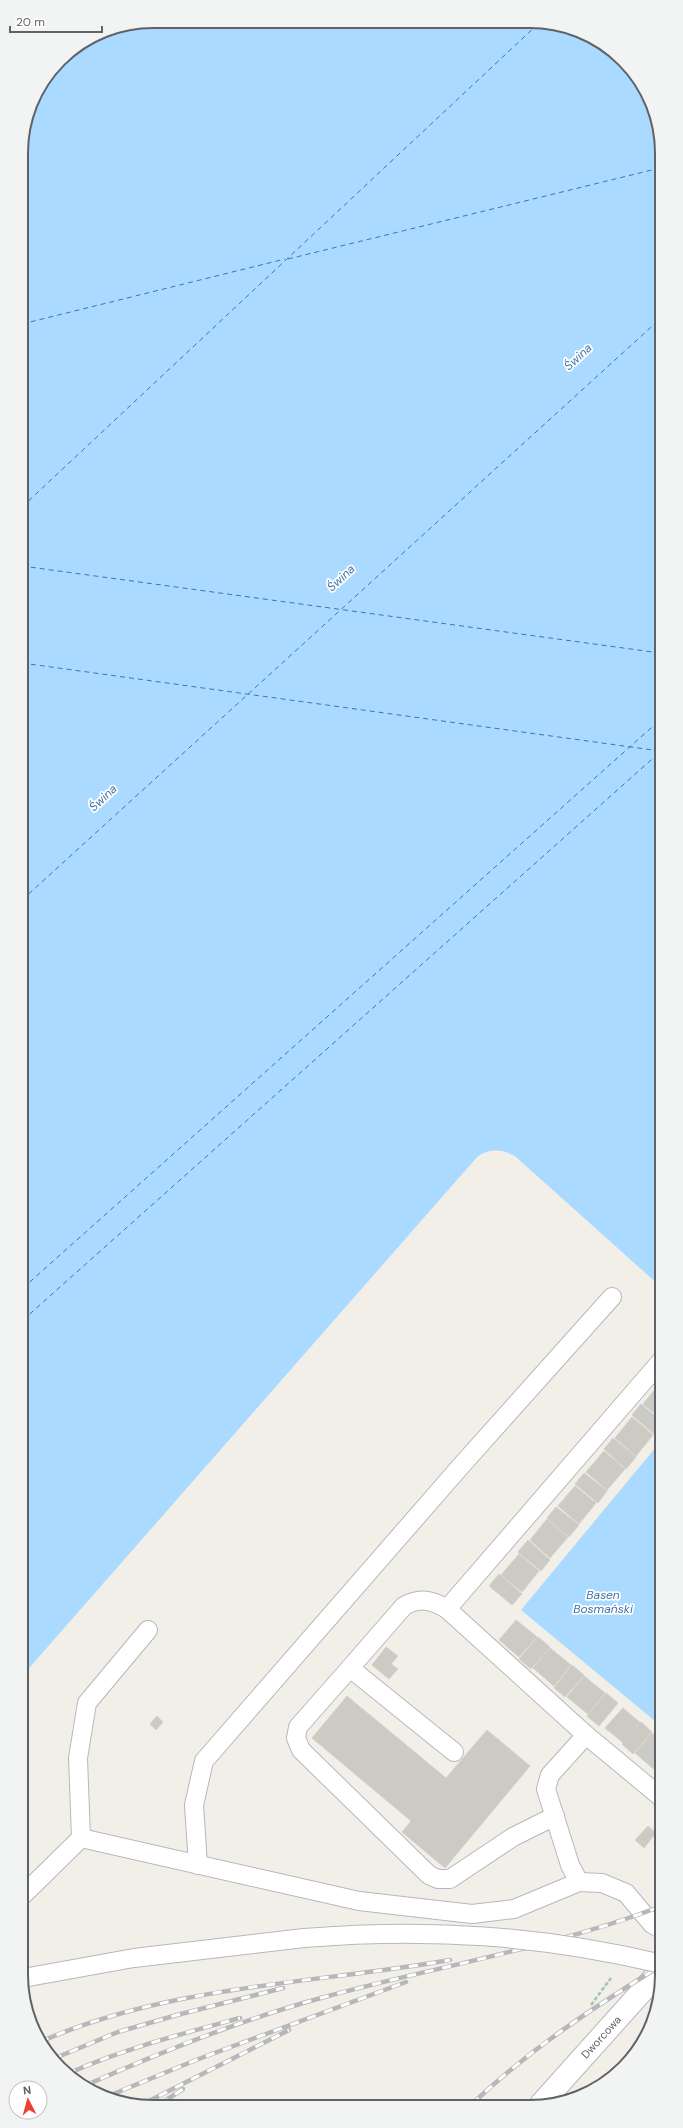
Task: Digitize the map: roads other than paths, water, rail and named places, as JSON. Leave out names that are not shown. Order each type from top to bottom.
[{"type":"street","name":"Dworcowa","points":[[545,2099],[655,1977]]},
{"type":"lane","points":[[198,1865],[194,1805],[204,1761],[460,1467],[612,1297]]},
{"type":"lane","points":[[447,1609],[655,1368]]},
{"type":"lane","points":[[555,1816],[513,1837],[450,1879],[438,1879],[429,1875],[301,1750],[296,1738],[298,1727],[404,1606],[413,1601],[434,1601],[447,1609],[586,1735],[655,1792]]},
{"type":"lane","points":[[28,1890],[82,1838],[78,1758],[87,1703],[148,1630]]},
{"type":"lane","points":[[350,1668],[454,1752]]},
{"type":"lane","points":[[579,1882],[570,1865],[546,1790],[550,1775],[586,1735]]},
{"type":"lane","points":[[82,1838],[359,1902],[472,1914],[514,1909],[579,1882],[602,1883],[626,1893],[655,1926]]},
{"type":"lane","points":[[28,1977],[134,1958],[304,1938],[412,1933],[510,1938],[561,1944],[655,1963]]},
{"type":"water","name":"Świna","points":[[153,28],[538,28],[554,30],[585,41],[606,54],[624,71],[634,84],[648,113],[653,129],[655,153],[655,1282],[516,1157],[506,1152],[497,1150],[483,1153],[478,1156],[28,1669],[28,145],[32,121],[38,105],[54,77],[77,54],[98,41],[113,35],[129,30]]},
{"type":"water","name":"Basen Bosmański","points":[[655,1448],[655,1721],[521,1610]]},
{"type":"railway","points":[[91,2083],[142,2061],[261,2016],[321,1998],[578,1934],[655,1908]]},
{"type":"railway","points":[[47,2039],[89,2023],[190,1997],[450,1960]]},
{"type":"railway","points":[[476,2100],[517,2065],[563,2030],[655,1969]]},
{"type":"railway","points":[[115,2093],[196,2060],[406,1982]]},
{"type":"railway","points":[[59,2056],[118,2032],[177,2015],[283,1988]]},
{"type":"railway","points":[[74,2071],[109,2057],[174,2036],[240,2018]]},
{"type":"railway","points":[[151,2100],[289,2030]]},
{"type":"railway","points":[[166,2100],[183,2089]]}]
